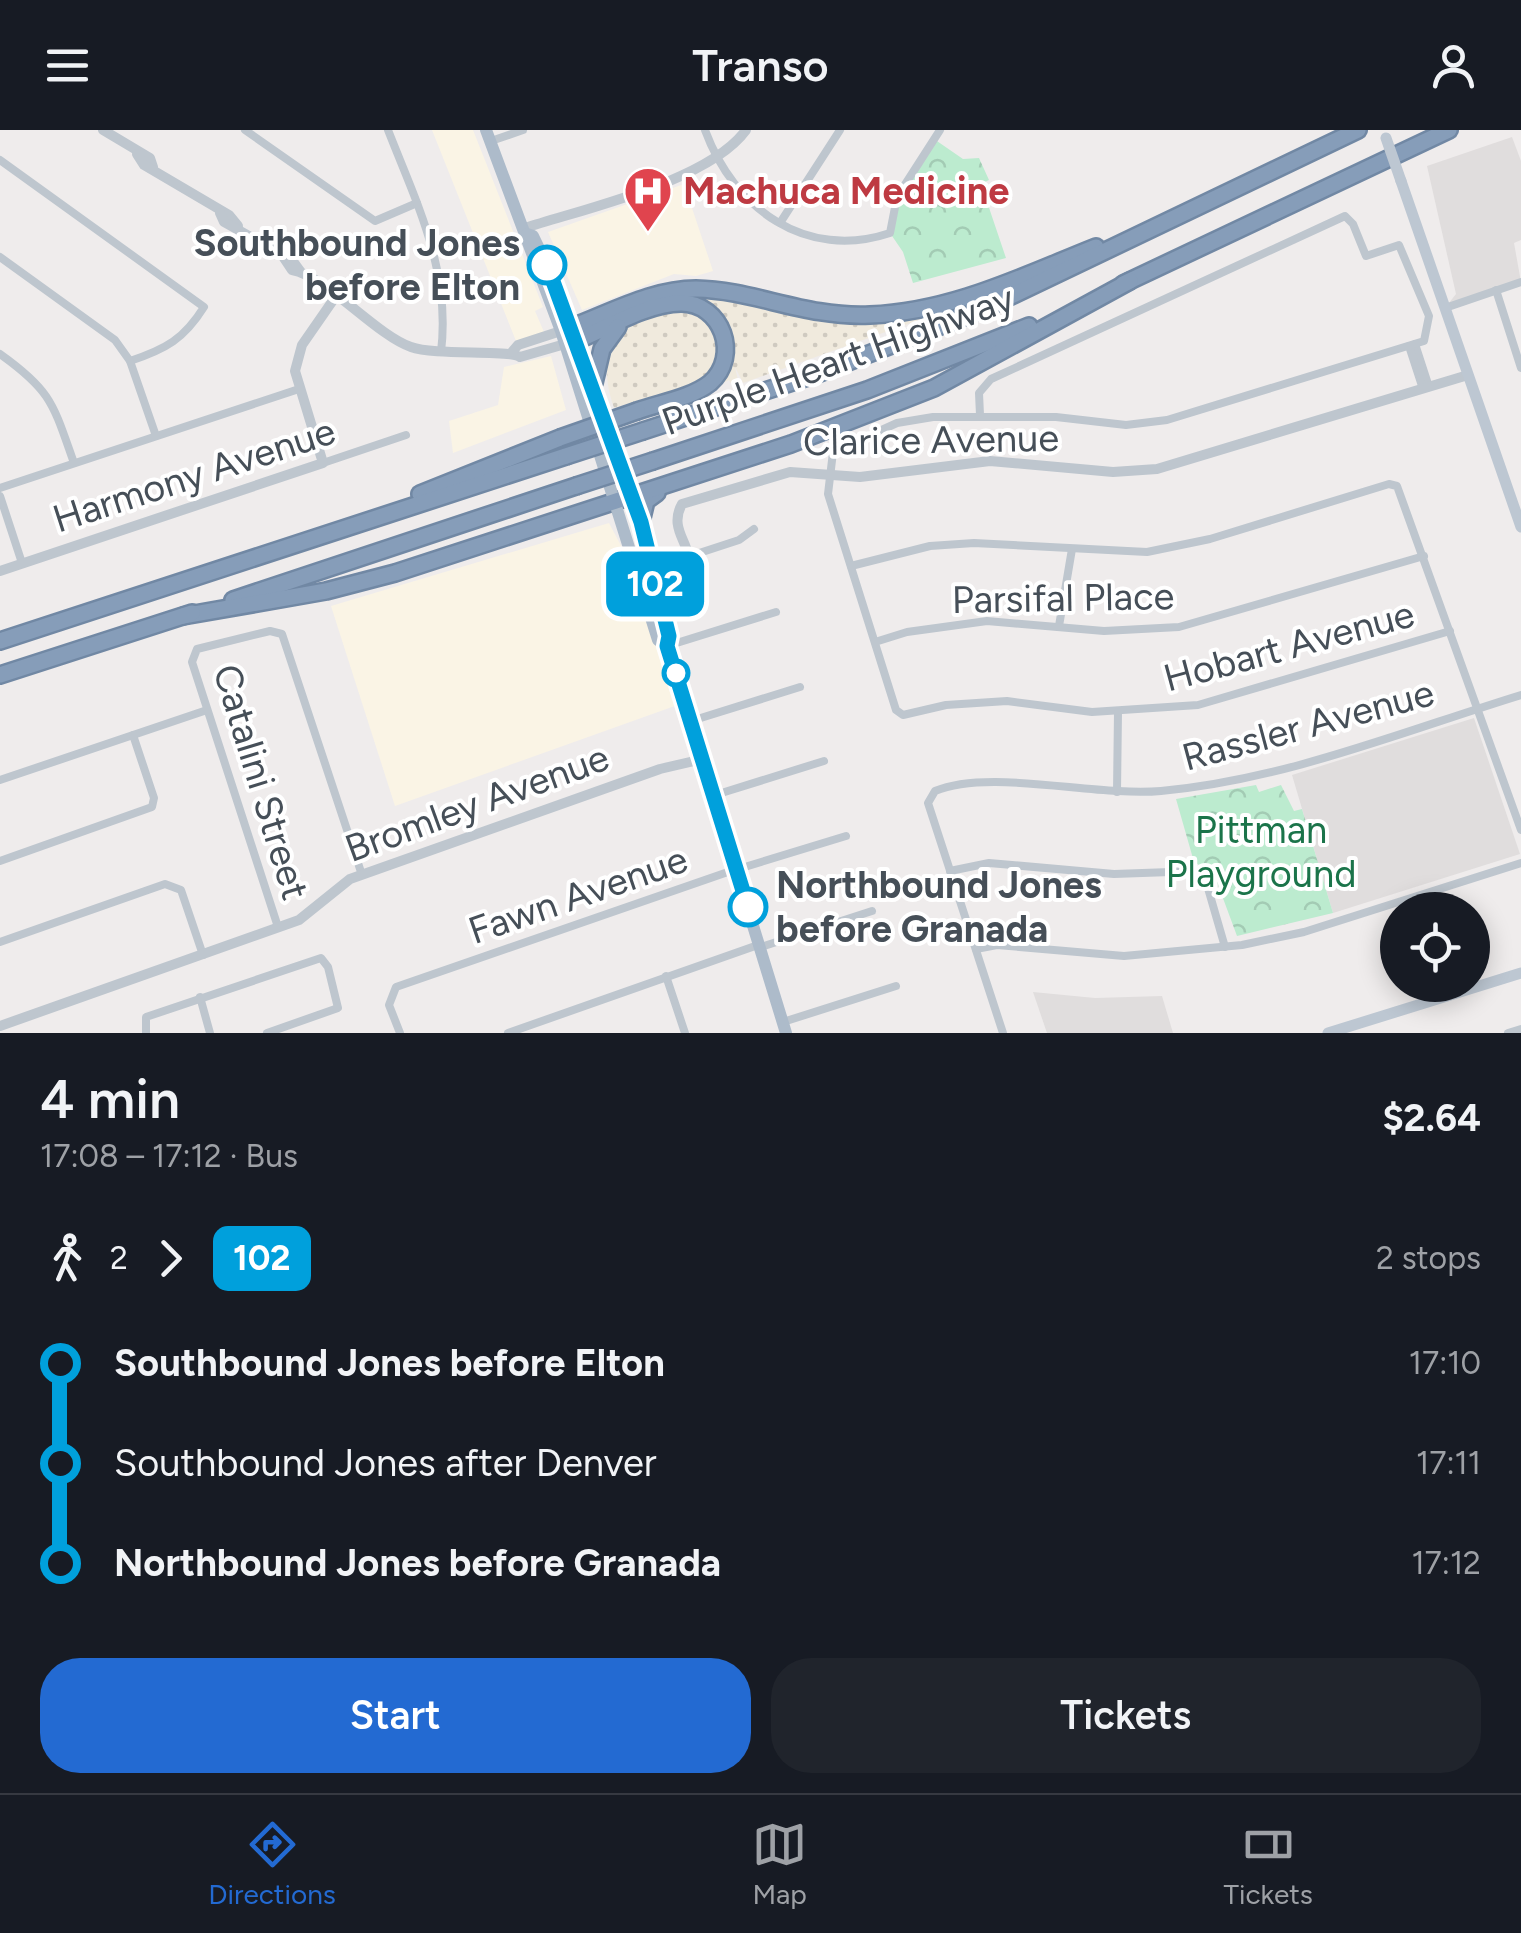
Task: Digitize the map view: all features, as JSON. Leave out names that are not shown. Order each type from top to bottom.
[{"type":"highway","name":"Purple Heart Highway","points":[[0,641],[643,431],[926,333],[1358,130]]},
{"type":"highway","name":"Purple Heart Highway","points":[[0,675],[937,364],[1130,281],[1449,130]]},
{"type":"highway","points":[[569,336],[661,294],[694,290],[820,314],[871,316],[920,310],[982,292],[1207,203]]},
{"type":"highway","points":[[183,616],[353,584],[814,436],[926,392],[1130,281]]},
{"type":"highway","points":[[246,560],[710,382],[723,364],[726,341],[713,316],[688,304],[668,305],[569,336]]},
{"type":"highway","points":[[594,384],[602,349],[625,321]]},
{"type":"highway","points":[[641,522],[646,502],[663,486]]},
{"type":"main road","points":[[1384,134],[1521,527]]},
{"type":"main road","points":[[488,136],[526,231],[533,236],[550,270],[599,463],[669,636],[667,646],[785,1027]]},
{"type":"main road","points":[[569,336],[594,384],[641,522],[648,588]]},
{"type":"main road","points":[[1328,1033],[1521,973]]},
{"type":"street","points":[[103,130],[137,154],[150,158],[153,167],[236,220],[238,226],[296,263],[300,271],[402,339],[418,341],[422,347],[440,352],[471,356],[512,352],[518,345],[569,336]]},
{"type":"street","points":[[245,130],[375,221],[417,203]]},
{"type":"street","points":[[261,142],[270,130]]},
{"type":"street","points":[[388,130],[442,277],[440,352]]},
{"type":"street","points":[[488,136],[522,130]]},
{"type":"street","points":[[704,130],[716,159],[739,188],[780,223],[812,240],[850,244],[890,233],[897,197],[940,130]]},
{"type":"street","points":[[526,231],[716,159],[746,130]]},
{"type":"street","points":[[780,223],[840,130]]},
{"type":"street","points":[[2,165],[204,307],[181,339],[167,349],[130,361]]},
{"type":"street","points":[[875,642],[828,494],[830,458],[839,447],[897,423],[980,415],[1148,423],[1235,401],[1424,341],[1429,332],[1429,316],[1399,245],[1366,256],[1354,224],[1345,216],[1335,218],[991,379],[979,392],[980,415]]},
{"type":"street","points":[[0,256],[116,340],[130,361],[156,436]]},
{"type":"street","points":[[1446,308],[1521,282]]},
{"type":"street","points":[[1496,290],[1520,365]]},
{"type":"street","points":[[323,463],[299,389],[296,359],[336,296]]},
{"type":"street","points":[[1412,345],[1426,388]]},
{"type":"street","points":[[0,354],[36,380],[52,401],[74,463]]},
{"type":"street","name":"Clarice Avenue","points":[[688,557],[678,516],[686,502],[777,473],[860,476],[990,461],[1113,472],[1156,468],[1468,376]]},
{"type":"street","points":[[22,564],[0,492],[74,463],[299,389]]},
{"type":"street","name":"Harmony Avenue","points":[[0,570],[406,436]]},
{"type":"street","points":[[851,566],[930,546],[1011,543],[1110,553],[1175,548],[1389,484],[1397,486],[1521,830]]},
{"type":"street","points":[[648,588],[679,575],[688,557],[740,540],[754,529]]},
{"type":"street","points":[[1059,626],[1072,549]]},
{"type":"street","name":"Parsifal Place","points":[[875,642],[954,623],[1139,632],[1180,627],[1424,556]]},
{"type":"street","points":[[667,646],[776,612]]},
{"type":"street","name":"Catalini Street","points":[[278,928],[193,653],[278,631],[362,875]]},
{"type":"street","name":"Hobart Avenue","points":[[875,642],[896,710],[903,716],[946,705],[1007,702],[1118,712],[1166,710],[1231,698],[1450,631]]},
{"type":"street","points":[[691,720],[800,687]]},
{"type":"street","name":"Rassler Avenue","points":[[950,871],[928,803],[930,796],[942,788],[981,782],[1117,792],[1158,791],[1239,779],[1521,694]]},
{"type":"street","points":[[0,780],[208,710]]},
{"type":"street","points":[[1117,792],[1118,712]]},
{"type":"street","points":[[0,861],[152,807],[154,800],[133,735]]},
{"type":"street","name":"Bromley Avenue","points":[[0,1026],[278,928],[306,916],[338,885],[362,875],[660,769],[703,758]]},
{"type":"street","points":[[716,795],[824,761]]},
{"type":"street","name":"Fawn Avenue","points":[[400,1033],[390,995],[396,987],[846,836]]},
{"type":"street","points":[[1002,1033],[950,871],[989,863],[1114,874],[1199,871],[1205,878],[1225,947]]},
{"type":"street","points":[[976,948],[997,945],[1124,956],[1225,947],[1304,932],[1521,864]]},
{"type":"street","points":[[0,942],[165,884],[181,890],[202,954]]},
{"type":"street","points":[[508,1033],[666,976],[872,911]]},
{"type":"street","points":[[146,1033],[144,1020],[321,958],[328,967],[338,1008],[268,1033]]},
{"type":"street","points":[[666,976],[684,1033]]},
{"type":"street","points":[[785,1027],[896,986]]},
{"type":"street","points":[[200,998],[210,1033]]},
{"type":"street","points":[[1508,1033],[1521,1029]]},
{"type":"shaded area","points":[[432,130],[473,130],[543,307],[535,311],[544,332],[516,341]]},
{"type":"shaded area","points":[[1512,137],[1521,161],[1521,240],[1514,243],[1521,282],[1445,308],[1456,294],[1427,166]]},
{"type":"shaded area","points":[[684,184],[713,271],[696,276],[674,274],[582,310],[548,232]]},
{"type":"shaded area","points":[[551,356],[566,410],[453,453],[449,421],[498,405],[504,367]]},
{"type":"shaded area","points":[[609,523],[655,610],[686,702],[395,806],[331,606]]},
{"type":"shaded area","points":[[1474,718],[1520,854],[1400,892],[1380,892],[1380,898],[1333,913],[1292,775]]},
{"type":"shaded area","points":[[1033,992],[1095,998],[1162,996],[1173,1033],[1047,1033]]},
{"type":"sand","points":[[683,297],[717,297],[813,318],[958,306],[743,383],[735,367],[739,385],[733,387],[729,380],[715,387],[731,339]]},
{"type":"sand","points":[[690,310],[709,324],[717,339],[716,360],[708,372],[678,390],[614,408],[607,365],[618,334],[646,316]]},
{"type":"green space","points":[[934,139],[963,159],[979,158],[989,180],[981,184],[1006,258],[913,283],[903,252],[890,233],[897,197]]},
{"type":"green space","name":"Pittman Playground","points":[[1256,785],[1259,792],[1281,785],[1294,811],[1302,809],[1333,913],[1237,936],[1214,874],[1194,862],[1176,799]]},
{"type":"bus line","name":"102","points":[[547,265],[594,384],[648,543],[669,636],[667,646],[748,907]]},
{"type":"place","name":"Machuca Medicine","points":[[648,234]]},
{"type":"place","name":"Southbound Jones before Elton","points":[[547,265]]},
{"type":"place","name":"Northbound Jones before Granada","points":[[748,907]]}]
